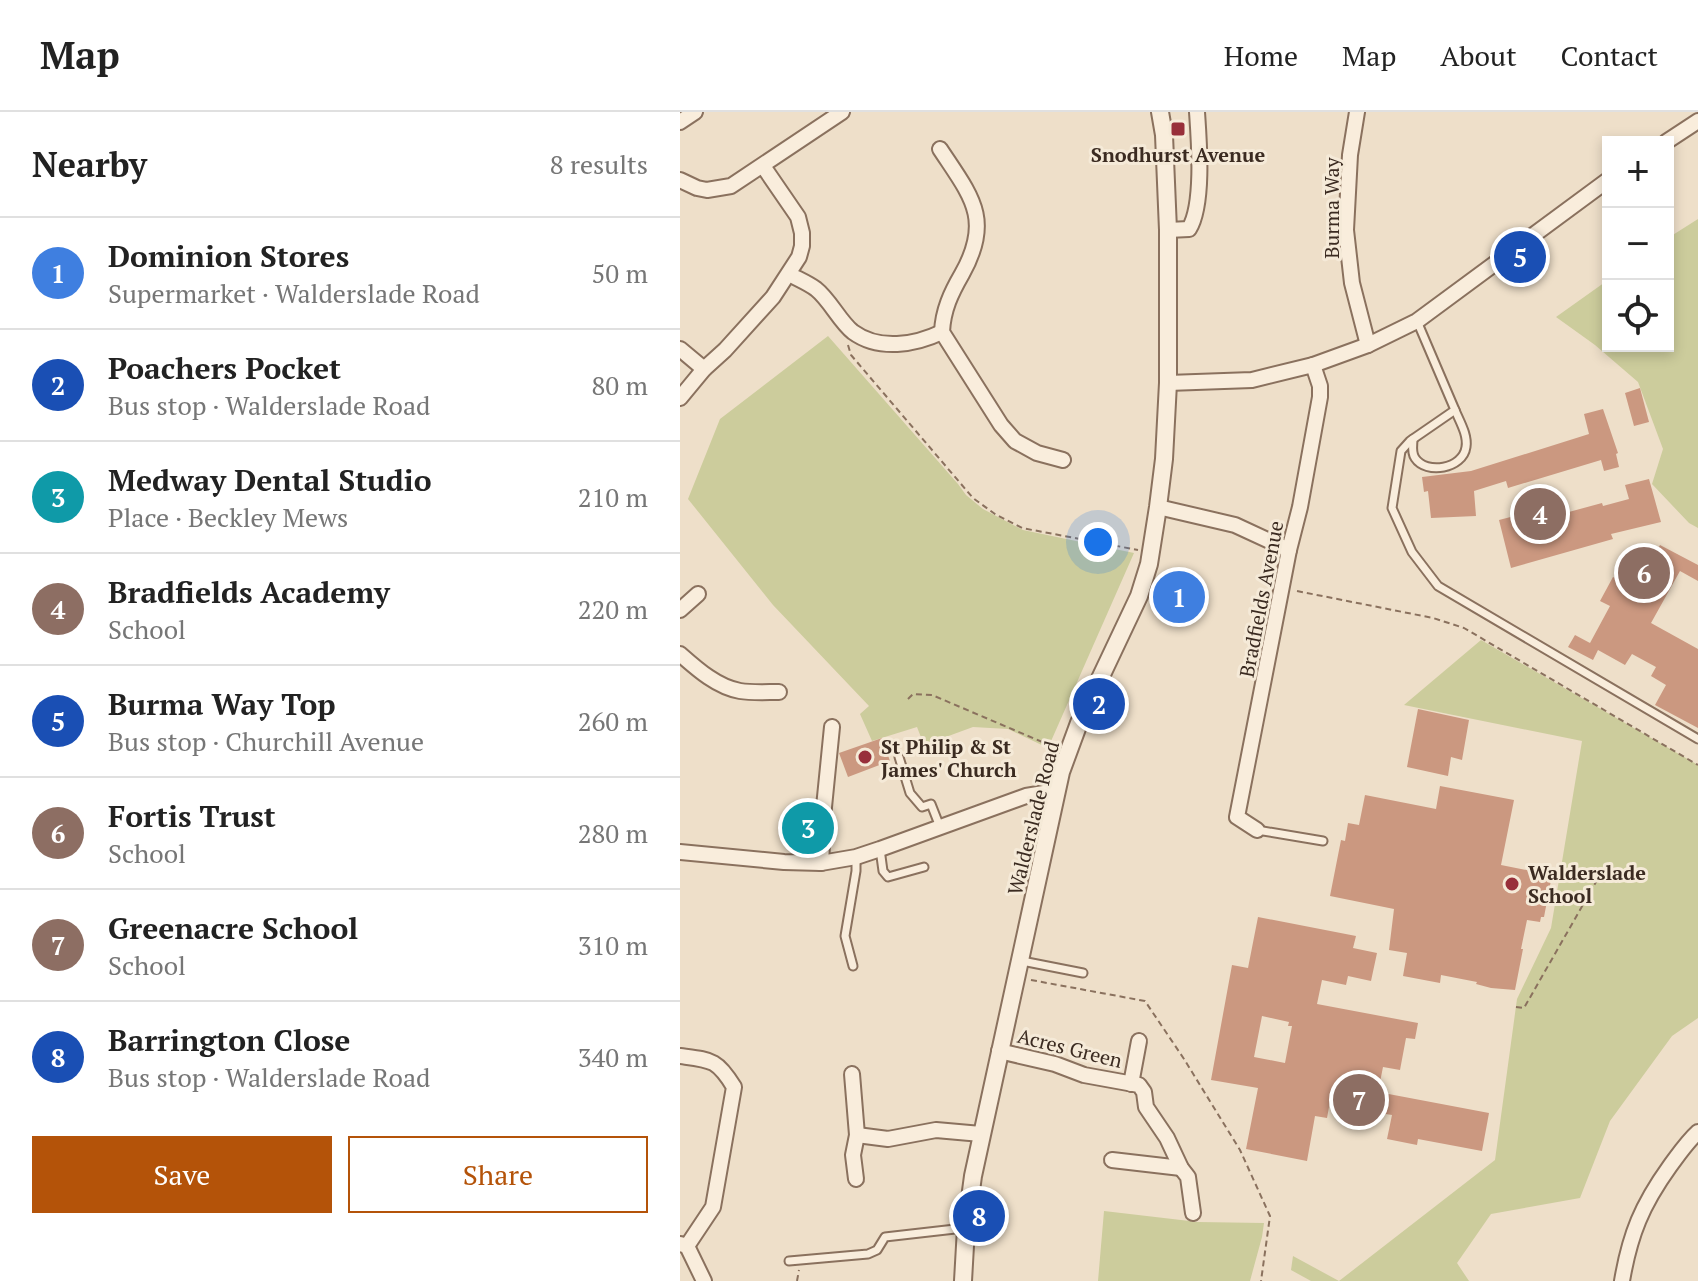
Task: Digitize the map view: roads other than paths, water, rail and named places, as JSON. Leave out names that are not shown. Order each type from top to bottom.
[{"type":"street","points":[[680,122],[695,112]]},
{"type":"street","points":[[680,180],[697,188],[731,186],[842,112]]},
{"type":"street","name":"Walderslade Road","points":[[963,1281],[973,1176],[1056,791],[1079,723],[1139,596],[1149,564],[1164,459],[1168,383],[1168,230],[1164,135],[1160,112]]},
{"type":"street","points":[[1168,230],[1189,229],[1194,218],[1199,172],[1197,112]]},
{"type":"street","name":"Burma Way","points":[[1354,114],[1346,230],[1352,283],[1368,345]]},
{"type":"street","points":[[1674,137],[1698,121]]},
{"type":"street","points":[[940,149],[973,200],[978,234],[971,259],[942,316],[942,332],[1001,425],[1015,441],[1037,453],[1063,460]]},
{"type":"street","points":[[680,398],[773,297],[799,257],[802,246],[798,217],[763,166]]},
{"type":"street","points":[[1168,383],[1252,380],[1313,365],[1368,345],[1417,321],[1602,184]]},
{"type":"street","points":[[789,274],[817,290],[852,331],[867,339],[906,344],[923,341],[942,332]]},
{"type":"street","points":[[680,349],[704,369]]},
{"type":"street","name":"Bradfields Avenue","points":[[1257,830],[1237,817],[1320,397],[1313,365]]},
{"type":"street","points":[[1158,507],[1235,525],[1289,550]]},
{"type":"street","points":[[680,610],[698,594]]},
{"type":"street","points":[[680,654],[720,683],[740,691],[779,692]]},
{"type":"street","points":[[821,863],[832,727]]},
{"type":"street","points":[[680,852],[821,863],[856,857],[1026,796],[1056,791]]},
{"type":"street","name":"Acres Green","points":[[1131,1084],[1139,1041]]},
{"type":"street","name":"Acres Green","points":[[999,1051],[1045,1061],[1084,1075],[1139,1085],[1144,1092],[1146,1107],[1188,1177],[1193,1213]]},
{"type":"street","points":[[680,1056],[710,1060],[724,1070],[734,1087],[713,1207],[684,1245],[704,1281]]},
{"type":"street","points":[[852,1074],[857,1135],[853,1155],[856,1179]]},
{"type":"street","points":[[857,1135],[888,1139],[936,1130],[981,1134]]},
{"type":"street","points":[[1622,1281],[1639,1216],[1658,1183],[1698,1132]]},
{"type":"street","points":[[1112,1160],[1181,1168]]},
{"type":"lane","points":[[1413,439],[1415,459],[1425,466],[1441,467],[1461,460],[1467,442],[1417,321]]},
{"type":"lane","points":[[1455,410],[1401,451],[1392,508],[1412,552],[1438,586],[1698,739]]},
{"type":"lane","points":[[899,757],[914,799],[922,807],[931,804],[940,827]]},
{"type":"lane","points":[[1257,830],[1323,841]]},
{"type":"lane","points":[[880,849],[883,871],[888,877],[924,867]]},
{"type":"lane","points":[[853,966],[845,936],[856,857]]},
{"type":"lane","points":[[1018,969],[1083,973]]},
{"type":"lane","points":[[789,1261],[868,1254],[877,1250],[885,1237],[966,1228]]},
{"type":"place","name":"Snodhurst Avenue","points":[[1178,129]]},
{"type":"place","name":"Burma Way Top","points":[[1520,257]]},
{"type":"place","name":"Bradfields Academy","points":[[1540,514]]},
{"type":"place","name":"Fortis Trust","points":[[1644,573]]},
{"type":"place","name":"Dominion Stores","points":[[1179,597]]},
{"type":"place","name":"Poachers Pocket","points":[[1099,704]]},
{"type":"place","name":"St Philip & St James' Church","points":[[865,757]]},
{"type":"place","name":"Medway Dental Studio","points":[[808,828]]},
{"type":"place","name":"Walderslade School","points":[[1512,884]]},
{"type":"place","name":"Greenacre School","points":[[1359,1100]]},
{"type":"place","name":"Barrington Close","points":[[979,1216]]}]
